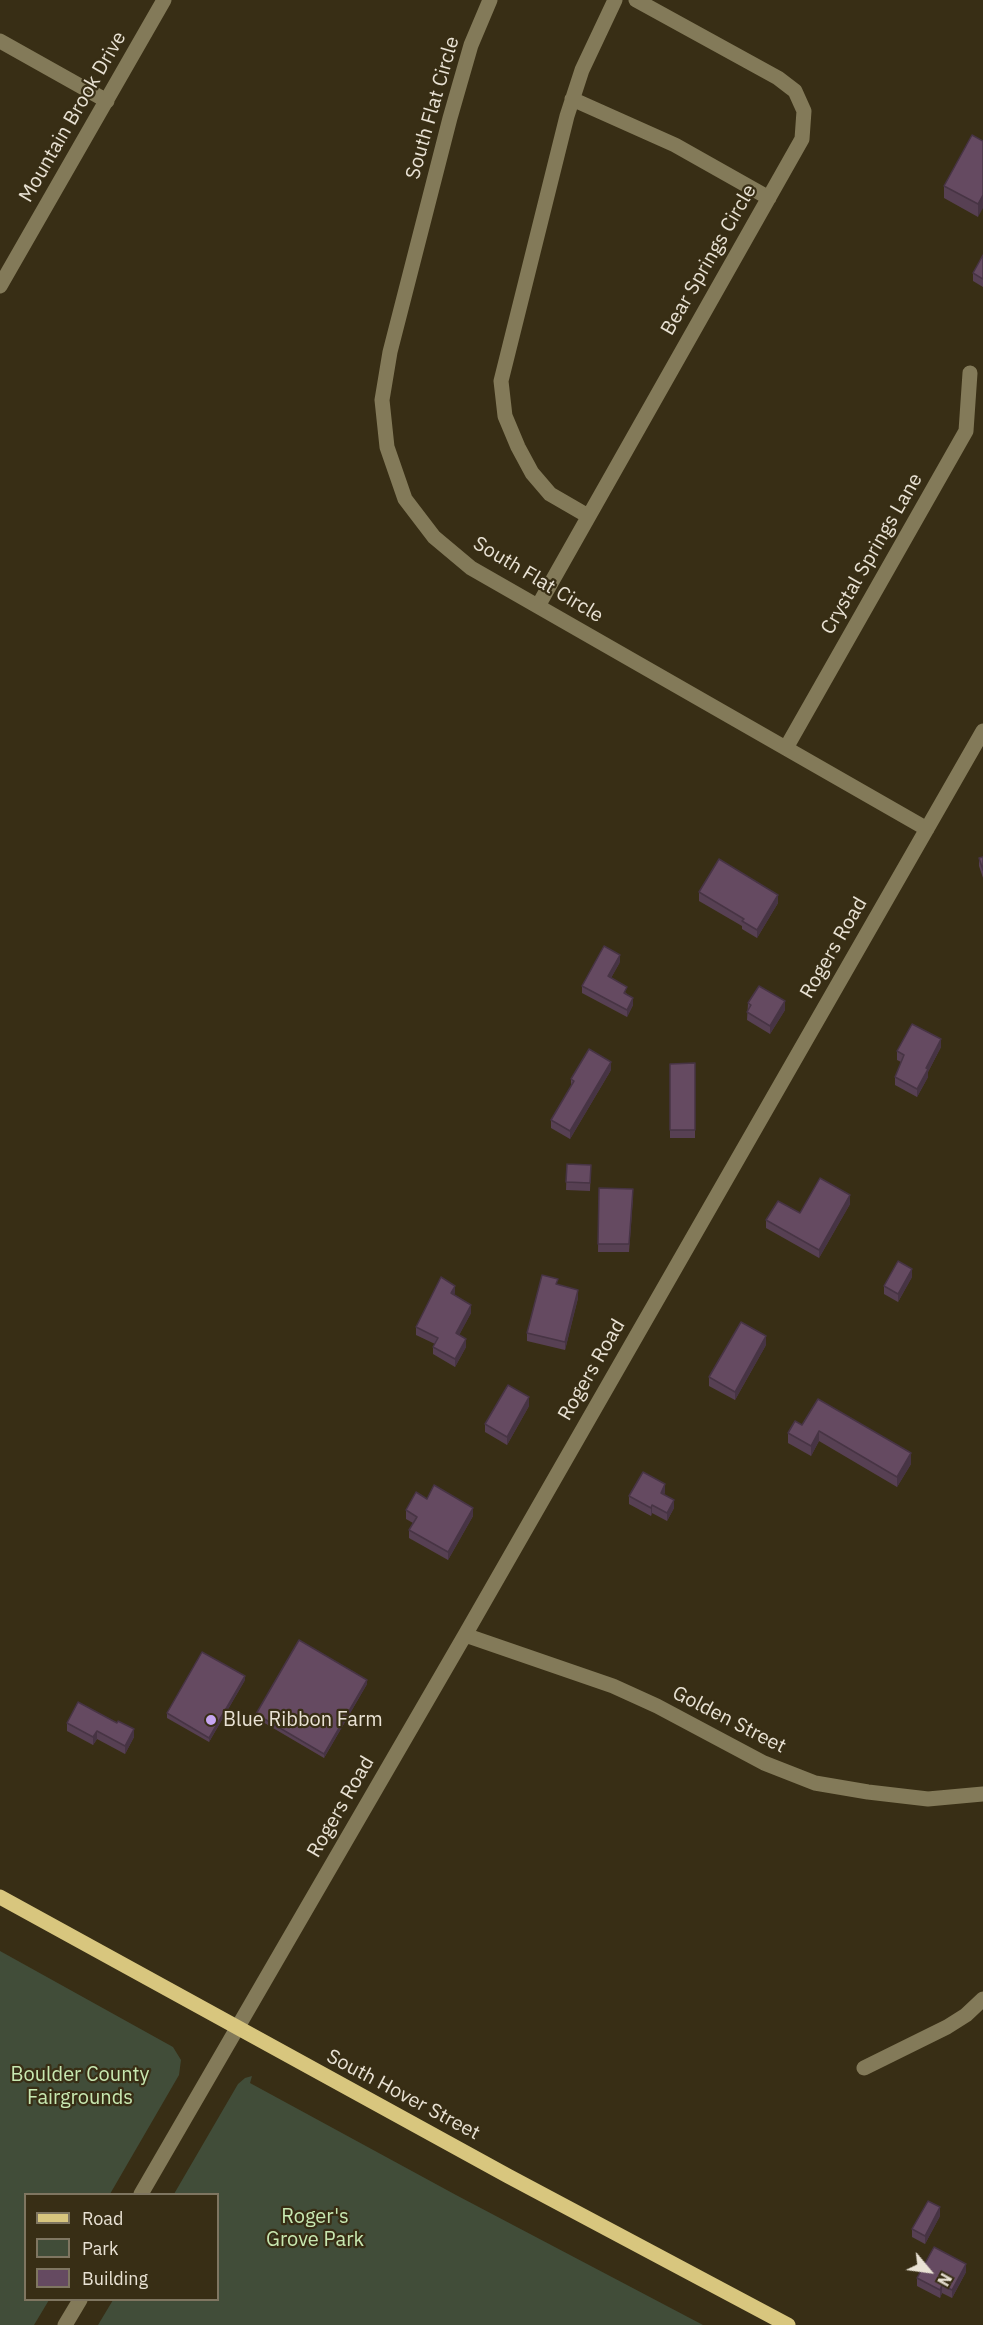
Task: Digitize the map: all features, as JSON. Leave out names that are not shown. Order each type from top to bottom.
[{"type":"main road","name":"South Hover Street","points":[[0,1897],[237,2029],[788,2325]]},
{"type":"street","name":"Mountain Brook Drive","points":[[0,286],[164,0]]},
{"type":"street","name":"South Flat Circle","points":[[490,0],[471,45],[450,118],[390,352],[382,400],[387,447],[405,499],[434,537],[471,567],[927,829]]},
{"type":"street","points":[[588,516],[550,494],[532,473],[505,416],[501,381],[573,99],[582,70],[615,0]]},
{"type":"street","name":"Bear Springs Circle","points":[[537,606],[802,140],[804,111],[795,91],[778,78],[636,0]]},
{"type":"street","points":[[0,41],[107,101]]},
{"type":"street","points":[[573,99],[675,145],[769,198]]},
{"type":"street","name":"Crystal Springs Lane","points":[[786,748],[966,431],[970,373]]},
{"type":"street","name":"Rogers Road","points":[[142,2193],[465,1635],[983,731]]},
{"type":"street","name":"Golden Street","points":[[465,1635],[613,1686],[657,1706],[764,1763],[815,1783],[918,1798],[949,1798],[983,1794]]},
{"type":"street","points":[[864,2068],[947,2028],[983,1999]]},
{"type":"street","points":[[65,2325],[79,2301]]},
{"type":"green space","name":"Boulder County Fairgrounds","points":[[0,1951],[173,2047],[181,2060],[179,2075],[111,2193],[24,2193],[24,2301],[48,2301],[34,2325],[0,2325]]},
{"type":"green space","name":"Roger's Grove Park","points":[[252,2076],[250,2083],[703,2325],[98,2325],[112,2301],[219,2301],[219,2193],[175,2193],[238,2084]]},
{"type":"building","points":[[972,135],[983,141],[983,195],[978,204],[944,186]]},
{"type":"building","points":[[983,255],[983,279],[973,273]]},
{"type":"building","points":[[983,857],[983,870],[979,858]]},
{"type":"building","points":[[719,859],[778,895],[757,930],[742,921],[744,919],[699,892]]},
{"type":"building","points":[[604,946],[620,955],[608,976],[627,987],[624,993],[633,998],[627,1010],[582,986]]},
{"type":"building","points":[[759,986],[785,1001],[770,1026],[747,1012],[751,1005],[748,1003]]},
{"type":"building","points":[[912,1024],[941,1039],[917,1089],[895,1077],[904,1055],[897,1051]]},
{"type":"building","points":[[589,1049],[611,1062],[570,1131],[551,1120],[574,1081],[571,1079]]},
{"type":"building","points":[[695,1063],[695,1130],[670,1130],[670,1064]]},
{"type":"building","points":[[567,1164],[591,1165],[590,1183],[566,1182]]},
{"type":"building","points":[[820,1178],[850,1195],[819,1250],[766,1220],[778,1201],[800,1213]]},
{"type":"building","points":[[599,1188],[633,1189],[629,1244],[598,1244]]},
{"type":"building","points":[[898,1261],[912,1269],[898,1294],[884,1286]]},
{"type":"building","points":[[542,1275],[558,1279],[556,1284],[578,1290],[565,1342],[527,1333]]},
{"type":"building","points":[[441,1277],[455,1286],[451,1293],[471,1305],[456,1333],[466,1339],[455,1359],[433,1347],[438,1338],[416,1327]]},
{"type":"building","points":[[741,1322],[766,1336],[735,1392],[709,1377]]},
{"type":"building","points":[[508,1385],[529,1397],[507,1437],[485,1424]]},
{"type":"building","points":[[818,1399],[911,1453],[897,1477],[819,1431],[811,1446],[788,1433],[795,1421],[802,1425]]},
{"type":"building","points":[[643,1472],[665,1484],[661,1493],[674,1500],[667,1513],[652,1505],[651,1508],[629,1496]]},
{"type":"building","points":[[434,1485],[473,1508],[448,1552],[409,1530],[417,1517],[406,1510],[416,1492],[427,1499]]},
{"type":"building","points":[[299,1640],[367,1680],[324,1754],[256,1714]]},
{"type":"building","points":[[202,1652],[245,1676],[209,1738],[167,1713]]},
{"type":"building","points":[[78,1702],[117,1723],[118,1721],[134,1729],[125,1746],[97,1731],[93,1737],[67,1723]]},
{"type":"building","points":[[928,2201],[940,2207],[925,2236],[912,2229]]},
{"type":"building","points":[[934,2247],[966,2264],[952,2290],[942,2285],[940,2290],[917,2278]]},
{"type":"place","name":"Blue Ribbon Farm","points":[[211,1720]]}]
